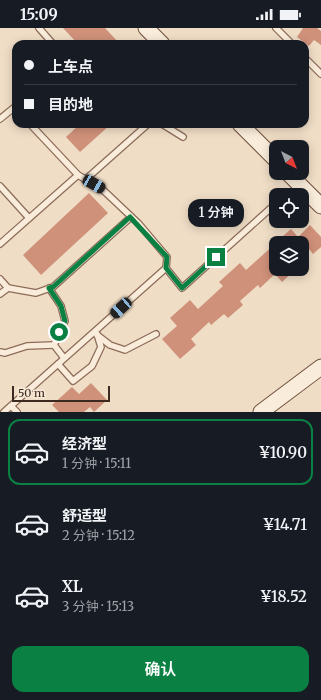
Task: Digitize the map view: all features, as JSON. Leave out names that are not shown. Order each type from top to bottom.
[{"type":"street","points":[[146,28],[158,40]]},
{"type":"street","points":[[244,128],[269,153]]},
{"type":"street","points":[[295,180],[321,206]]},
{"type":"street","points":[[261,412],[321,367]]},
{"type":"lane","points":[[39,28],[50,40]]},
{"type":"lane","points":[[276,28],[288,40]]},
{"type":"lane","points":[[309,62],[321,72]]},
{"type":"lane","points":[[0,119],[12,109]]},
{"type":"lane","points":[[4,412],[166,268],[167,257],[130,217],[102,189],[78,175],[34,128]]},
{"type":"lane","points":[[85,180],[144,128]]},
{"type":"lane","points":[[168,128],[183,137]]},
{"type":"lane","points":[[0,244],[78,175]]},
{"type":"lane","points":[[0,186],[29,218]]},
{"type":"lane","points":[[166,268],[182,288],[269,210]]},
{"type":"lane","points":[[0,278],[8,288],[36,293],[53,287],[130,217]]},
{"type":"lane","points":[[0,294],[8,288]]},
{"type":"lane","points":[[49,288],[61,306],[65,321],[54,344]]},
{"type":"lane","points":[[58,364],[73,381],[92,366],[101,347],[97,334],[110,345],[126,350],[156,334]]},
{"type":"lane","points":[[54,344],[64,358]]},
{"type":"lane","points":[[0,352],[5,353],[27,346],[54,344]]},
{"type":"lane","points":[[11,406],[17,412]]},
{"type":"building","points":[[63,28],[105,28],[116,40],[74,40]]},
{"type":"building","points":[[303,28],[317,28],[321,31],[321,45],[314,40],[309,46],[309,40],[301,40],[297,37]]},
{"type":"building","points":[[76,128],[107,128],[80,152],[66,137]]},
{"type":"building","points":[[89,193],[108,213],[41,275],[23,255]]},
{"type":"building","points":[[310,225],[321,237],[321,247],[313,254],[309,249],[309,236],[299,236],[307,228],[309,228]]},
{"type":"building","points":[[291,229],[297,236],[283,236]]},
{"type":"building","points":[[269,249],[269,276],[273,276],[260,288],[258,285],[240,301],[243,305],[228,318],[224,314],[211,325],[209,322],[191,339],[196,345],[180,359],[162,339],[177,326],[170,318],[190,300],[198,309],[223,286],[219,282],[240,263],[246,270]]},
{"type":"building","points":[[277,276],[288,276],[282,282]]},
{"type":"building","points":[[91,383],[107,400],[94,412],[90,407],[84,412],[59,412],[52,405],[72,387],[79,394]]},
{"type":"route","points":[[59,332],[65,321],[61,306],[49,288],[53,287],[130,217],[139,224],[167,257],[166,268],[182,288],[216,257]]}]
